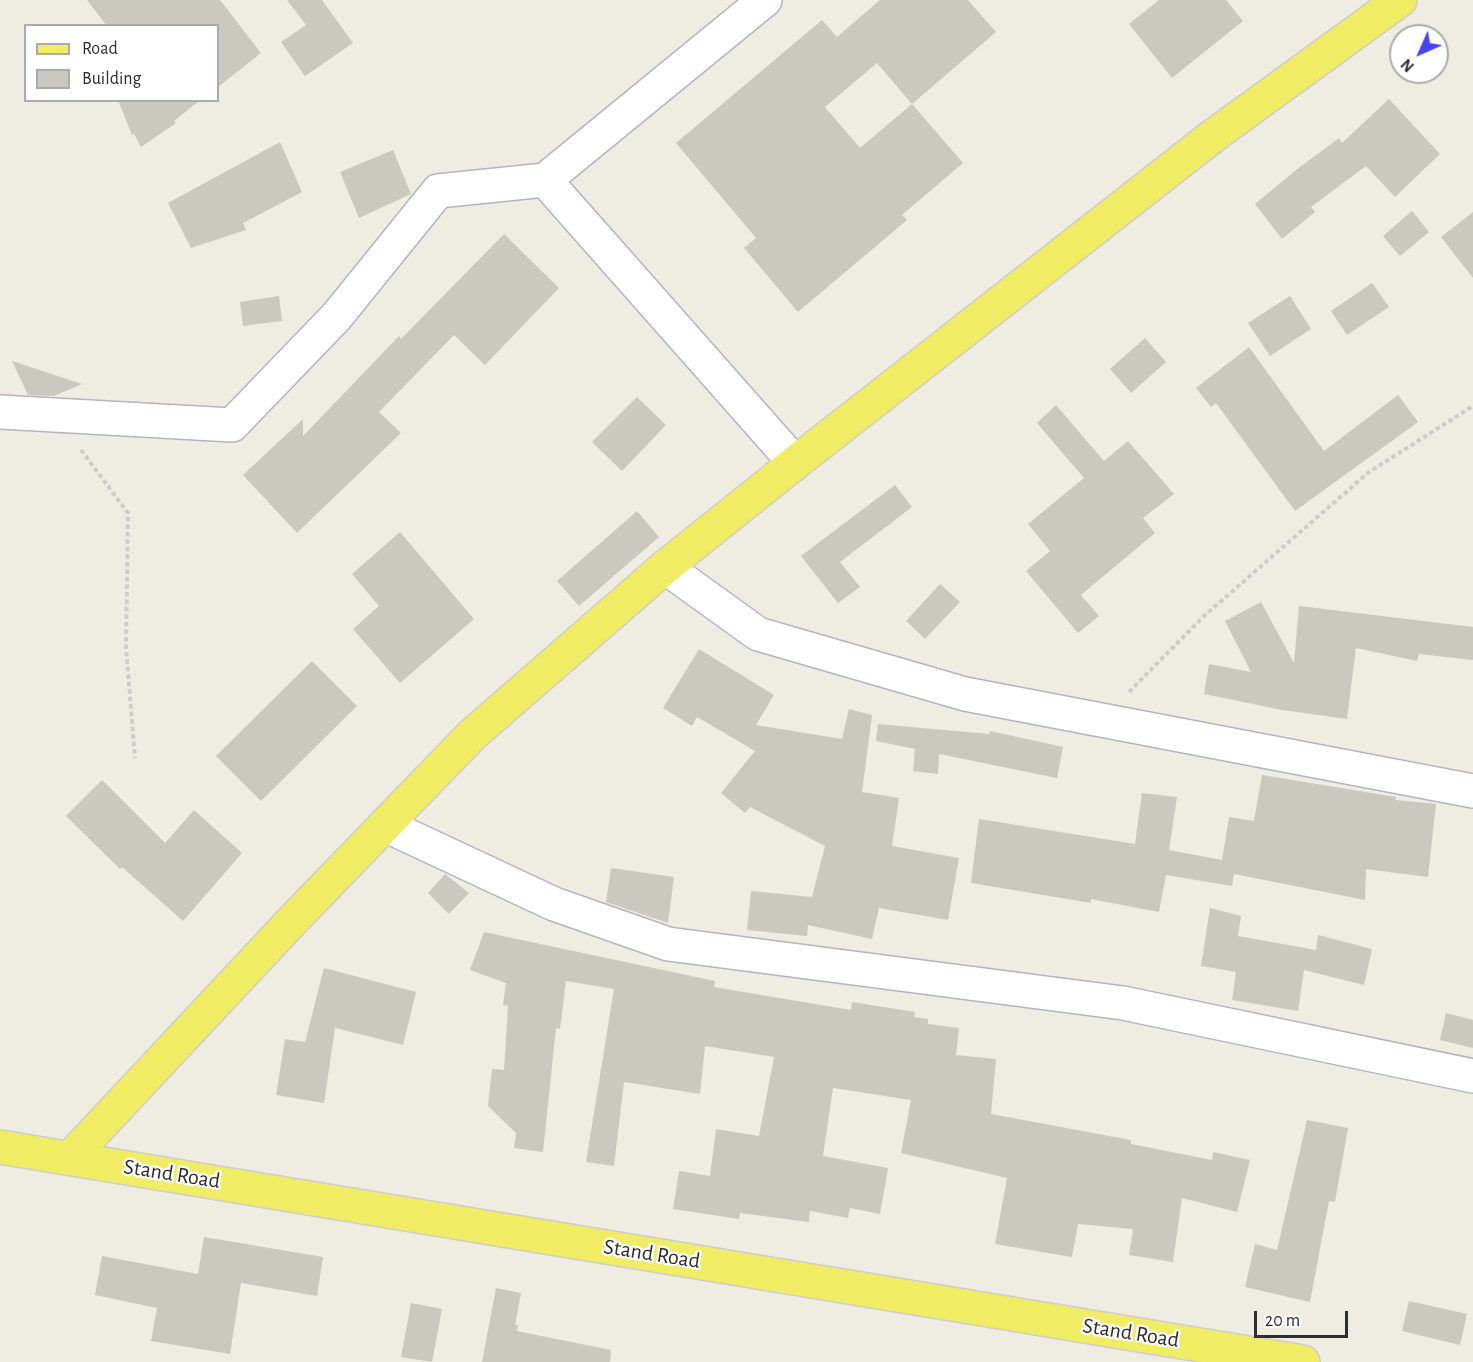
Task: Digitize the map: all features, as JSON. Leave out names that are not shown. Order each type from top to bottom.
[{"type":"main road","points":[[71,1157],[283,930],[472,735],[665,567],[795,463],[1214,136],[1400,0]]},
{"type":"main road","name":"Stand Road","points":[[0,1147],[1303,1362]]},
{"type":"street","points":[[0,412],[232,425],[337,316],[438,191],[545,180],[765,0]]},
{"type":"street","points":[[545,180],[795,463]]},
{"type":"street","points":[[665,567],[758,634],[965,694],[1473,791]]},
{"type":"street","points":[[385,825],[554,904],[668,944],[1123,1003],[1473,1076]]},
{"type":"path","points":[[1101,720],[1204,616],[1370,472],[1473,406]]},
{"type":"path","points":[[56,416],[128,513],[126,646],[135,758]]},
{"type":"building","points":[[87,0],[220,0],[261,53],[219,86],[219,24],[105,24]]},
{"type":"building","points":[[287,0],[322,0],[353,43],[305,76],[281,42],[306,25]]},
{"type":"building","points":[[880,0],[968,0],[996,32],[912,104],[963,163],[902,215],[907,220],[798,312],[744,248],[756,238],[676,143],[822,20],[837,37]],"holes":[[[877,63],[912,104],[860,148],[825,107]]]},
{"type":"building","points":[[1159,0],[1226,0],[1243,21],[1172,78],[1129,24]]},
{"type":"building","points":[[1389,99],[1440,154],[1395,197],[1366,166],[1311,207],[1315,212],[1282,239],[1255,204],[1339,138],[1342,143]]},
{"type":"building","points":[[119,102],[198,102],[174,121],[176,123],[141,147],[134,134],[132,135]]},
{"type":"building","points":[[280,142],[302,192],[243,223],[246,230],[191,248],[168,203]]},
{"type":"building","points":[[393,150],[411,194],[359,218],[340,172]]},
{"type":"building","points":[[1412,211],[1429,232],[1400,256],[1383,236]]},
{"type":"building","points":[[1473,212],[1473,278],[1441,237]]},
{"type":"building","points":[[504,234],[559,288],[485,365],[454,335],[379,412],[401,433],[297,533],[243,475],[303,419],[303,436],[399,336],[401,339]]},
{"type":"building","points":[[1372,283],[1389,307],[1347,335],[1331,311]]},
{"type":"building","points":[[279,296],[282,321],[243,326],[240,302]]},
{"type":"building","points":[[1290,296],[1311,329],[1270,356],[1248,323]]},
{"type":"building","points":[[1145,338],[1166,362],[1131,393],[1110,369]]},
{"type":"building","points":[[1249,347],[1324,451],[1398,395],[1418,422],[1295,511],[1216,403],[1211,407],[1196,388]]},
{"type":"building","points":[[12,361],[82,384],[54,396],[28,395]]},
{"type":"building","points":[[637,397],[666,425],[622,471],[592,442]]},
{"type":"building","points":[[1056,405],[1104,461],[1128,441],[1174,494],[1143,518],[1155,533],[1081,595],[1099,616],[1078,633],[1026,571],[1050,551],[1028,524],[1084,478],[1037,423]]},
{"type":"building","points":[[895,485],[912,507],[840,562],[860,587],[838,603],[801,556]]},
{"type":"building","points":[[637,511],[659,537],[579,606],[557,581]]},
{"type":"building","points":[[400,532],[474,619],[400,683],[353,629],[379,606],[352,574]]},
{"type":"building","points":[[940,584],[960,602],[925,639],[906,621]]},
{"type":"building","points":[[1261,602],[1294,663],[1299,606],[1473,627],[1473,660],[1419,654],[1417,661],[1356,648],[1347,719],[1282,710],[1204,694],[1209,664],[1251,672],[1225,621]]},
{"type":"building","points":[[699,649],[774,695],[756,725],[842,739],[849,709],[872,715],[862,792],[899,798],[892,846],[959,858],[948,920],[879,908],[872,939],[808,925],[807,936],[747,930],[751,891],[812,897],[825,846],[750,807],[745,813],[721,793],[755,751],[697,717],[692,726],[663,708]]},
{"type":"building","points":[[312,661],[357,706],[261,801],[216,756]]},
{"type":"building","points":[[878,724],[989,734],[990,731],[1063,747],[1057,778],[939,754],[938,774],[913,771],[915,749],[876,741]]},
{"type":"building","points":[[1262,775],[1396,797],[1396,800],[1436,804],[1428,877],[1366,869],[1365,900],[1234,874],[1232,886],[1166,875],[1159,912],[1091,899],[1091,903],[971,883],[979,819],[1135,844],[1142,793],[1177,797],[1169,850],[1222,860],[1229,817],[1254,821]]},
{"type":"building","points":[[102,780],[165,843],[194,810],[242,853],[183,921],[122,867],[120,869],[66,816]]},
{"type":"building","points":[[611,868],[674,877],[668,923],[606,902]]},
{"type":"building","points":[[445,874],[469,893],[449,914],[428,893]]},
{"type":"building","points":[[1210,908],[1241,916],[1238,936],[1316,950],[1318,935],[1372,949],[1364,985],[1304,970],[1298,1011],[1232,1000],[1236,972],[1201,966]]},
{"type":"building","points":[[484,932],[715,981],[714,987],[851,1010],[852,1002],[915,1012],[914,1017],[928,1019],[928,1024],[959,1028],[956,1055],[996,1059],[991,1114],[1131,1140],[1131,1144],[1212,1160],[1213,1152],[1250,1160],[1237,1212],[1182,1198],[1173,1262],[1129,1255],[1133,1229],[1078,1224],[1072,1257],[995,1244],[1007,1178],[901,1153],[911,1100],[833,1088],[823,1156],[888,1168],[880,1214],[850,1208],[848,1218],[810,1211],[809,1222],[740,1213],[739,1219],[673,1209],[679,1171],[710,1176],[716,1129],[759,1136],[774,1057],[705,1046],[700,1094],[624,1082],[614,1166],[586,1162],[614,989],[566,981],[560,1029],[556,1028],[543,1152],[514,1148],[516,1133],[488,1106],[492,1069],[504,1070],[508,1006],[503,1005],[506,983],[470,970]]},
{"type":"building","points":[[324,968],[416,992],[403,1045],[335,1028],[324,1103],[276,1095],[285,1039],[305,1042]]},
{"type":"building","points":[[1446,1013],[1473,1020],[1473,1048],[1440,1040]]},
{"type":"building","points":[[1307,1120],[1348,1128],[1335,1202],[1329,1201],[1310,1302],[1245,1287],[1255,1244],[1277,1250]]},
{"type":"building","points":[[204,1237],[323,1257],[317,1296],[241,1283],[230,1354],[151,1341],[157,1308],[95,1295],[102,1256],[198,1274]]},
{"type":"building","points":[[496,1288],[521,1293],[515,1325],[518,1325],[517,1331],[611,1350],[610,1362],[482,1362]]},
{"type":"building","points":[[1409,1301],[1467,1314],[1460,1345],[1402,1331]]},
{"type":"building","points":[[411,1303],[442,1309],[432,1362],[401,1357]]}]
